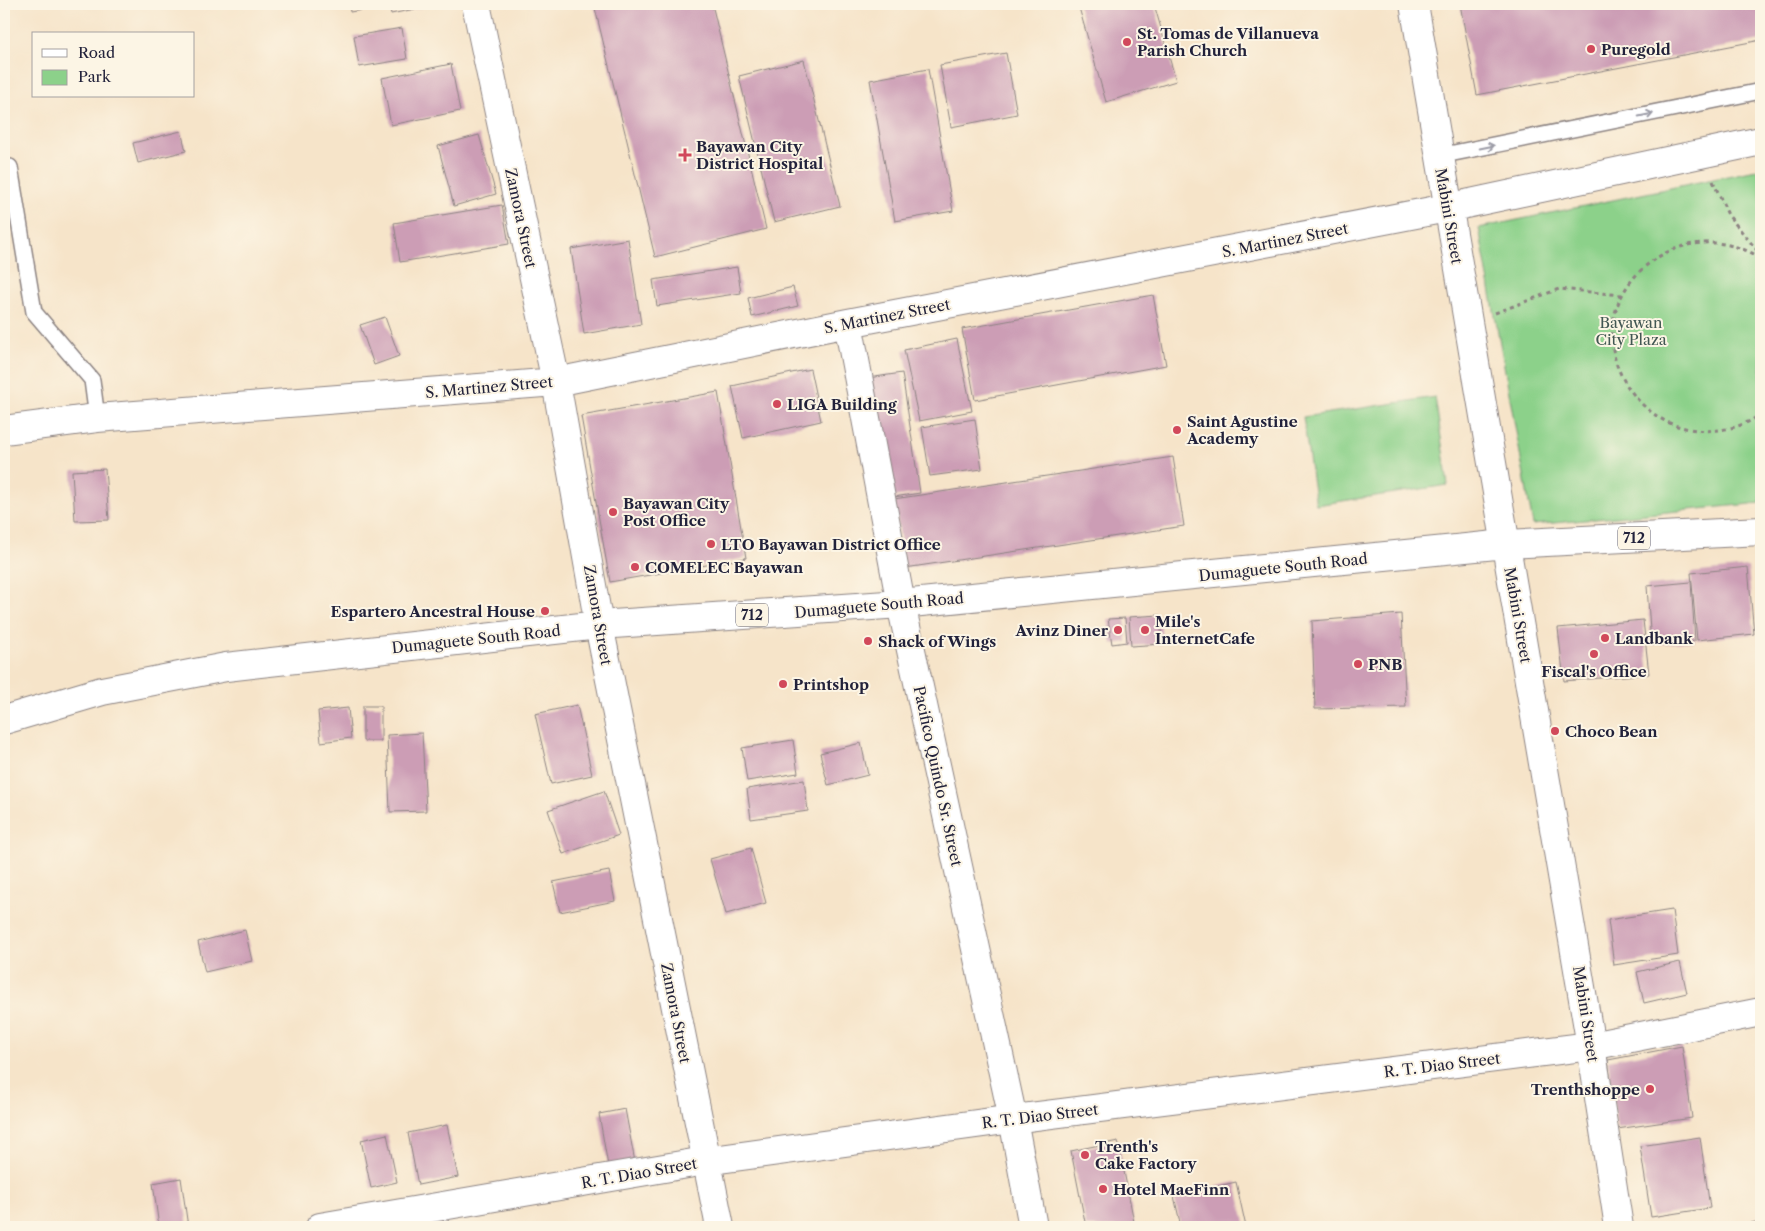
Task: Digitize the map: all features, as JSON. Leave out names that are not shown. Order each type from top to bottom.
[{"type":"main road","name":"Zamora Street","points":[[476,4],[556,382],[599,626],[705,1161],[720,1227]]},
{"type":"main road","name":"Mabini Street","points":[[1414,4],[1447,208],[1469,323],[1592,1046],[1619,1227]]},
{"type":"main road","name":"S. Martinez Street","points":[[4,430],[97,418],[556,382],[848,323],[1447,208],[1761,141]]},
{"type":"main road","name":"Pacifico Quindo Sr. Street","points":[[848,323],[901,604],[1013,1119],[1033,1227]]},
{"type":"main road","name":"Dumaguete South Road","points":[[4,720],[102,691],[226,667],[599,626],[901,604],[1506,544],[1761,531]]},
{"type":"main road","name":"R. T. Diao Street","points":[[320,1227],[705,1161],[1013,1119],[1592,1046],[1761,1012]]},
{"type":"lane","points":[[1439,156],[1761,91]]},
{"type":"lane","points":[[10,167],[34,312],[92,380],[97,418]]},
{"type":"path","points":[[1702,155],[1728,215],[1761,256]]},
{"type":"path","points":[[1761,256],[1729,243],[1709,241],[1688,243],[1668,250],[1651,260],[1634,276],[1622,295],[1615,316],[1613,339],[1616,361],[1624,381],[1637,400],[1654,414],[1674,425],[1695,430],[1716,431],[1736,426],[1761,414]]},
{"type":"path","points":[[1469,323],[1559,288],[1622,295]]},
{"type":"green space","name":"Bayawan City Plaza","points":[[1761,169],[1761,503],[1533,525],[1479,228]]},
{"type":"green space","points":[[1435,397],[1448,485],[1316,505],[1303,417]]},
{"type":"building","points":[[349,4],[380,4],[380,7],[350,12]]},
{"type":"building","points":[[389,4],[434,4],[434,5],[391,14]]},
{"type":"building","points":[[594,4],[712,4],[766,229],[655,257]]},
{"type":"building","name":"St. Tomas de Villanueva Parish Church","points":[[1078,4],[1154,4],[1176,81],[1106,102]]},
{"type":"building","name":"Puregold","points":[[1460,4],[1761,4],[1761,40],[1477,95]]},
{"type":"building","points":[[402,28],[407,59],[359,67],[354,36]]},
{"type":"building","points":[[1006,53],[1017,114],[951,127],[940,65]]},
{"type":"building","points":[[804,60],[840,206],[774,222],[739,76]]},
{"type":"building","points":[[451,64],[460,111],[391,125],[382,78]]},
{"type":"building","points":[[928,69],[953,211],[895,221],[870,80]]},
{"type":"building","points":[[181,131],[186,151],[138,163],[133,143]]},
{"type":"building","points":[[479,135],[496,194],[454,206],[438,146]]},
{"type":"building","points":[[502,205],[509,244],[400,262],[394,223]]},
{"type":"building","points":[[628,239],[641,324],[584,334],[571,249]]},
{"type":"building","points":[[737,267],[741,293],[657,306],[653,280]]},
{"type":"building","points":[[793,287],[798,306],[752,317],[748,298]]},
{"type":"building","points":[[1153,295],[1166,365],[975,400],[962,329]]},
{"type":"building","points":[[385,317],[399,356],[374,365],[360,325]]},
{"type":"building","points":[[957,339],[972,411],[919,421],[904,350]]},
{"type":"building","name":"LIGA Building","points":[[810,369],[821,421],[743,438],[732,386]]},
{"type":"building","points":[[902,373],[920,493],[887,498],[868,378]]},
{"type":"building","points":[[718,392],[746,558],[610,582],[581,416]]},
{"type":"building","points":[[975,419],[982,469],[930,476],[922,427]]},
{"type":"building","points":[[1173,457],[1184,526],[905,568],[894,499]]},
{"type":"building","points":[[105,469],[109,520],[75,521],[72,471]]},
{"type":"building","points":[[1748,567],[1754,634],[1697,640],[1691,573]]},
{"type":"building","points":[[1691,582],[1695,641],[1651,645],[1647,586]]},
{"type":"building","name":"PNB","points":[[1401,614],[1406,707],[1315,709],[1312,621]]},
{"type":"building","name":"Mile's InternetCafe","points":[[1160,615],[1162,644],[1131,646],[1129,617]]},
{"type":"building","name":"Avinz Diner","points":[[1125,618],[1127,642],[1112,644],[1108,619]]},
{"type":"building","points":[[1643,620],[1649,674],[1564,681],[1558,628]]},
{"type":"building","points":[[577,705],[592,775],[551,784],[535,714]]},
{"type":"building","points":[[363,706],[381,706],[381,741],[363,741]]},
{"type":"building","points":[[348,708],[351,738],[321,742],[318,711]]},
{"type":"building","points":[[422,733],[426,811],[390,812],[387,735]]},
{"type":"building","points":[[793,740],[798,773],[747,781],[742,748]]},
{"type":"building","points":[[861,743],[868,775],[828,785],[820,753]]},
{"type":"building","points":[[804,780],[808,811],[751,819],[747,789]]},
{"type":"building","points":[[604,791],[619,835],[563,854],[548,810]]},
{"type":"building","points":[[751,848],[766,903],[726,914],[710,859]]},
{"type":"building","points":[[609,871],[615,901],[560,912],[553,882]]},
{"type":"building","points":[[1672,910],[1678,955],[1614,965],[1608,920]]},
{"type":"building","points":[[245,930],[252,961],[205,972],[198,942]]},
{"type":"building","points":[[1680,962],[1687,993],[1644,1003],[1637,972]]},
{"type":"building","name":"Trenthshoppe","points":[[1682,1046],[1692,1118],[1617,1129],[1608,1060]]},
{"type":"building","points":[[625,1109],[635,1162],[608,1166],[599,1114]]},
{"type":"building","points":[[447,1125],[458,1177],[418,1185],[408,1133]]},
{"type":"building","points":[[387,1134],[397,1182],[371,1188],[361,1140]]},
{"type":"building","points":[[1700,1137],[1710,1208],[1651,1217],[1640,1146]]},
{"type":"building","name":"Hotel MaeFinn","points":[[1118,1141],[1135,1227],[1086,1227],[1071,1151]]},
{"type":"building","points":[[181,1178],[188,1227],[159,1227],[153,1183]]},
{"type":"building","points":[[1236,1182],[1246,1227],[1181,1227],[1174,1196]]},
{"type":"building","points":[[1761,1221],[1761,1227],[1734,1227],[1734,1226]]},
{"type":"place","name":"St. Tomas de Villanueva Parish Church","points":[[1127,42]]},
{"type":"place","name":"Puregold","points":[[1591,49]]},
{"type":"place","name":"Bayawan City District Hospital","points":[[685,155]]},
{"type":"place","name":"LIGA Building","points":[[777,404]]},
{"type":"place","name":"Saint Agustine Academy","points":[[1177,430]]},
{"type":"place","name":"Bayawan City Post Office","points":[[613,512]]},
{"type":"place","name":"LTO Bayawan District Office","points":[[711,544]]},
{"type":"place","name":"COMELEC Bayawan","points":[[635,567]]},
{"type":"place","name":"Espartero Ancestral House","points":[[545,611]]},
{"type":"place","name":"Avinz Diner","points":[[1118,630]]},
{"type":"place","name":"Mile's InternetCafe","points":[[1145,630]]},
{"type":"place","name":"Landbank","points":[[1605,638]]},
{"type":"place","name":"Shack of Wings","points":[[868,641]]},
{"type":"place","name":"Fiscal's Office","points":[[1594,654]]},
{"type":"place","name":"PNB","points":[[1358,664]]},
{"type":"place","name":"Printshop","points":[[783,684]]},
{"type":"place","name":"Choco Bean","points":[[1555,731]]},
{"type":"place","name":"Trenthshoppe","points":[[1650,1089]]},
{"type":"place","name":"Trenth's Cake Factory","points":[[1085,1155]]},
{"type":"place","name":"Hotel MaeFinn","points":[[1103,1189]]}]
